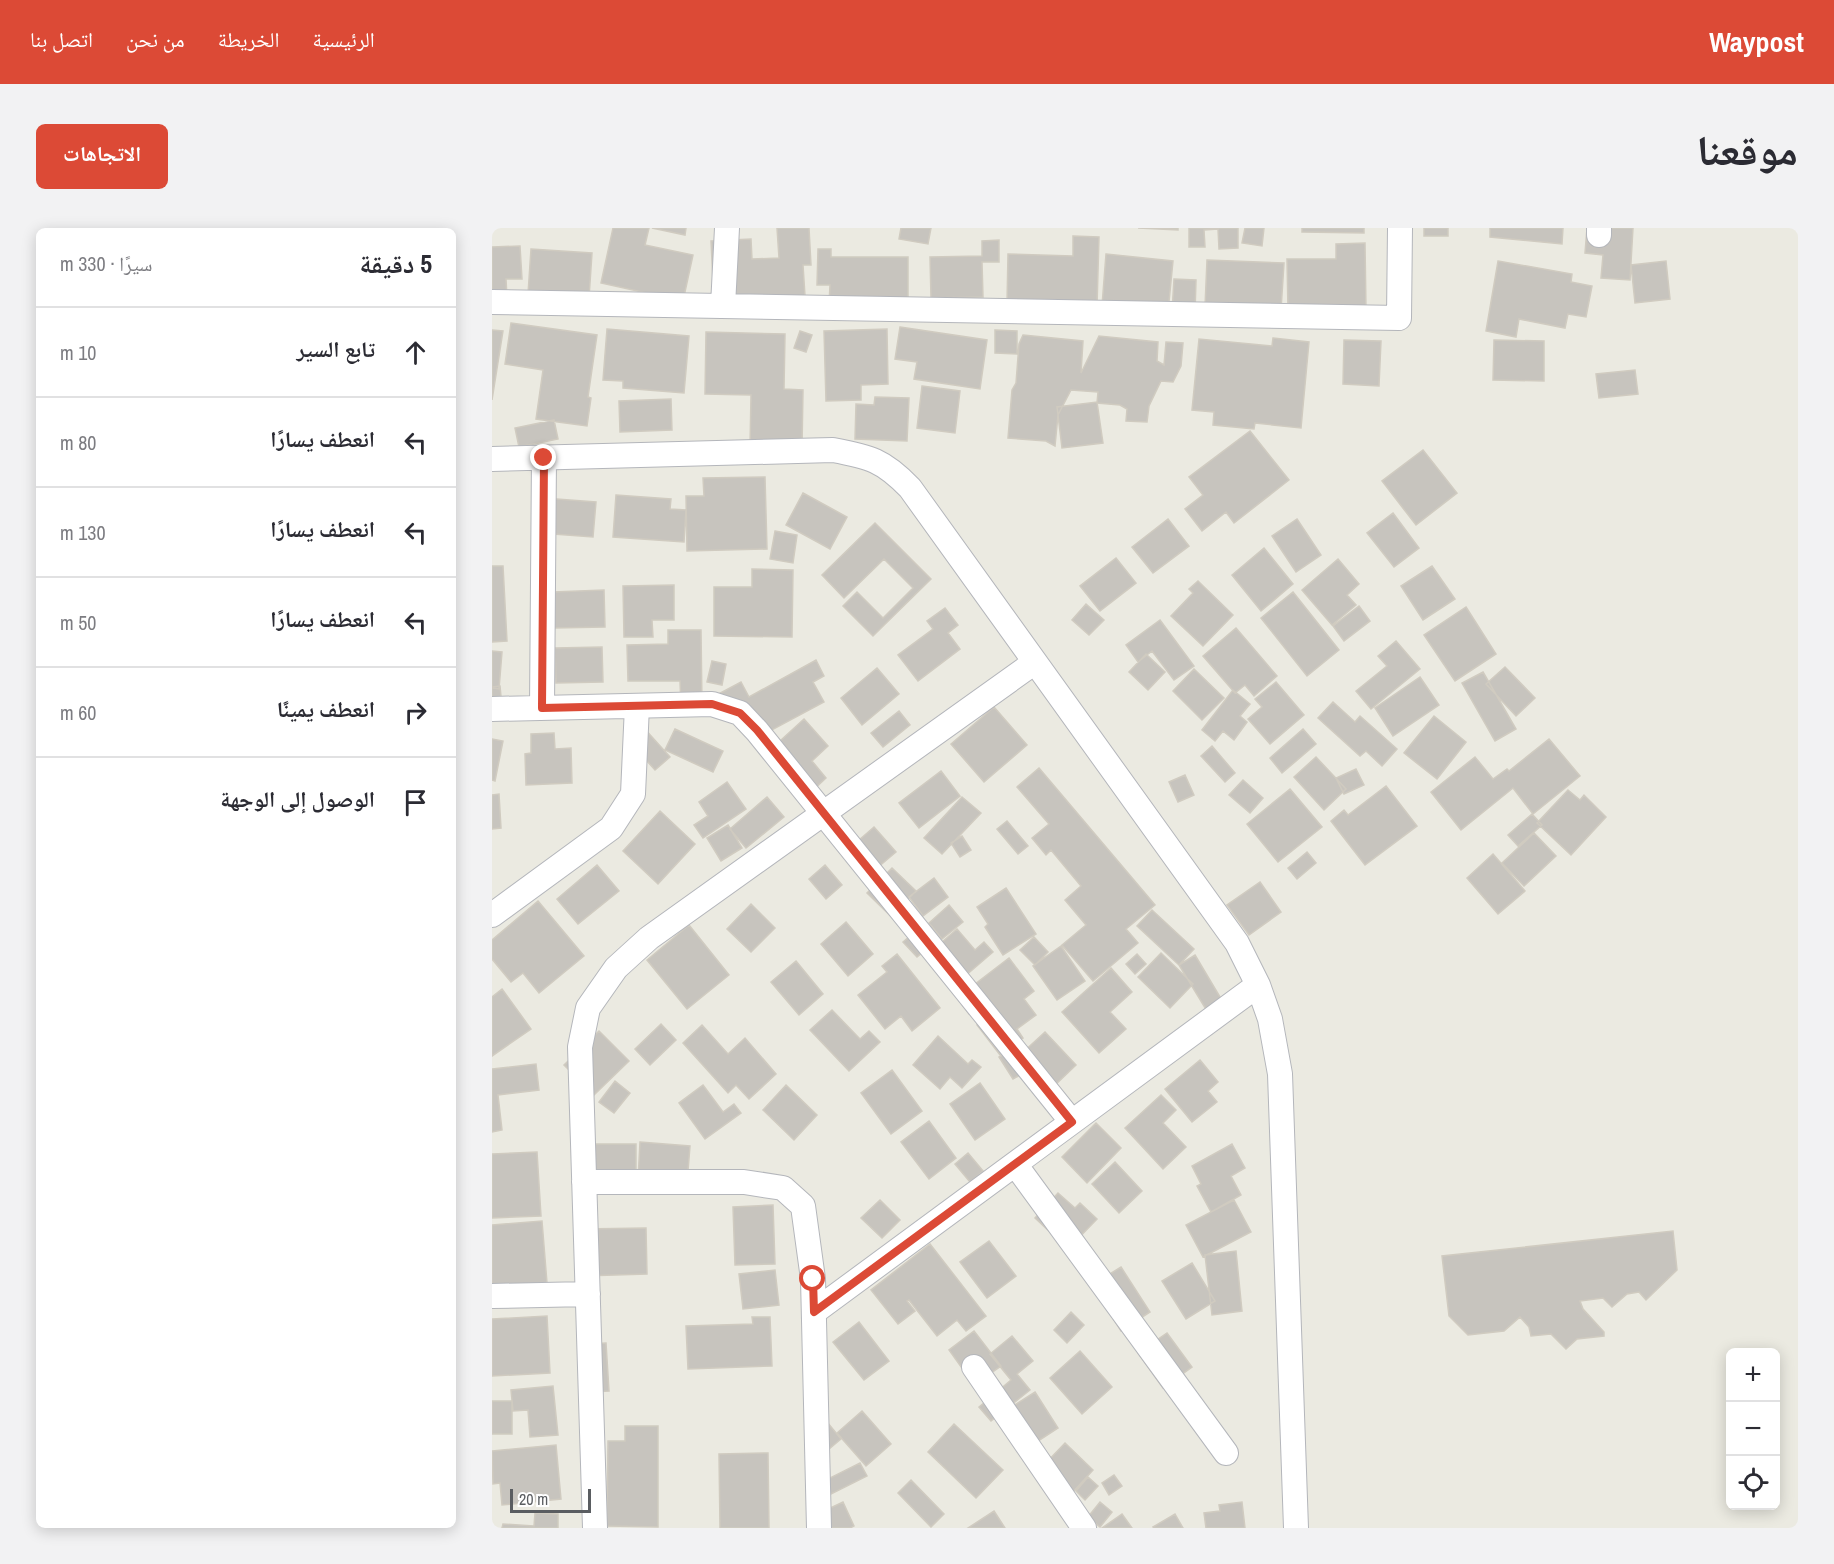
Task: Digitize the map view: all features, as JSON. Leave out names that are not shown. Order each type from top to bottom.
[{"type":"street","points":[[723,306],[727,228]]},
{"type":"street","points":[[492,302],[1398,318],[1400,228]]},
{"type":"street","points":[[492,459],[833,450],[867,456],[893,471],[910,488],[1237,943],[1258,985],[1270,1019],[1280,1074],[1296,1528]]},
{"type":"street","points":[[542,708],[544,458]]},
{"type":"street","points":[[595,1528],[580,1047],[588,1008],[616,968],[649,938],[1035,662]]},
{"type":"street","points":[[492,709],[712,704],[740,713],[757,730],[822,814],[1072,1122]]},
{"type":"street","points":[[492,915],[611,828],[633,794],[637,706]]},
{"type":"street","points":[[814,1312],[1258,985]]},
{"type":"street","points":[[1015,1164],[1226,1453]]},
{"type":"street","points":[[584,1182],[744,1182],[783,1188],[804,1206],[813,1279],[819,1528]]},
{"type":"street","points":[[492,1296],[588,1294]]},
{"type":"street","points":[[974,1366],[1084,1528]]},
{"type":"building","points":[[613,228],[649,228],[645,245],[693,255],[683,301],[601,283]]},
{"type":"building","points":[[652,228],[686,228],[685,235]]},
{"type":"building","points":[[777,228],[809,228],[811,265],[803,265],[805,296],[714,302],[711,241],[751,239],[752,259],[779,258]]},
{"type":"building","points":[[901,228],[931,228],[928,244],[899,239]]},
{"type":"building","points":[[1138,228],[1178,228],[1178,230]]},
{"type":"building","points":[[1189,228],[1238,228],[1238,248],[1219,249],[1218,229],[1204,230],[1205,247],[1189,247]]},
{"type":"building","points":[[1245,228],[1264,228],[1262,246],[1242,243]]},
{"type":"building","points":[[1302,228],[1364,228],[1364,233],[1302,232]]},
{"type":"building","points":[[1424,228],[1448,228],[1448,236],[1424,236]]},
{"type":"building","points":[[1490,228],[1563,228],[1562,244],[1490,237]]},
{"type":"building","points":[[1587,228],[1633,228],[1630,280],[1601,278],[1603,255],[1585,253]]},
{"type":"building","points":[[1073,236],[1099,237],[1097,306],[1007,303],[1008,254],[1073,256]]},
{"type":"building","points":[[999,240],[999,262],[982,262],[983,297],[931,298],[930,257],[982,256],[982,241]]},
{"type":"building","points":[[1365,243],[1366,310],[1288,310],[1287,259],[1336,259],[1336,244]]},
{"type":"building","points":[[520,246],[522,279],[506,279],[507,298],[492,298],[492,247]]},
{"type":"building","points":[[531,249],[592,253],[589,298],[528,294]]},
{"type":"building","points":[[818,249],[831,249],[831,257],[908,257],[908,305],[829,305],[830,285],[817,285]]},
{"type":"building","points":[[1106,254],[1173,261],[1168,312],[1102,306]]},
{"type":"building","points":[[1207,260],[1284,263],[1281,310],[1205,307]]},
{"type":"building","points":[[1498,261],[1572,274],[1571,282],[1592,286],[1586,317],[1568,314],[1565,328],[1519,319],[1516,337],[1486,331]]},
{"type":"building","points":[[1666,261],[1670,299],[1635,303],[1631,265]]},
{"type":"building","points":[[1174,279],[1196,280],[1195,313],[1172,312]]},
{"type":"building","points":[[511,323],[597,335],[588,397],[591,398],[587,426],[536,419],[543,370],[505,364]]},
{"type":"building","points":[[900,327],[987,340],[980,389],[914,379],[917,362],[895,359]]},
{"type":"building","points":[[607,329],[689,336],[684,393],[623,388],[623,381],[603,380]]},
{"type":"building","points":[[887,329],[888,384],[861,385],[861,400],[826,401],[824,331]]},
{"type":"building","points":[[492,330],[503,331],[492,400]]},
{"type":"building","points":[[995,330],[1017,331],[1017,354],[995,353]]},
{"type":"building","points":[[800,331],[812,335],[806,352],[794,348]]},
{"type":"building","points":[[706,332],[785,334],[784,389],[803,390],[802,448],[750,447],[751,395],[705,394]]},
{"type":"building","points":[[1023,335],[1083,341],[1081,373],[1099,336],[1158,342],[1157,361],[1164,365],[1166,342],[1183,343],[1181,366],[1173,382],[1161,381],[1149,406],[1147,422],[1126,421],[1127,409],[1120,405],[1097,403],[1098,392],[1071,390],[1058,415],[1055,446],[1046,441],[1008,438],[1012,390],[1016,383],[1019,344]]},
{"type":"building","points":[[1273,338],[1309,342],[1301,428],[1255,423],[1254,429],[1213,425],[1214,412],[1192,410],[1199,339],[1272,346]]},
{"type":"building","points":[[1344,340],[1381,341],[1379,386],[1343,384]]},
{"type":"building","points":[[1494,340],[1544,341],[1544,381],[1493,380]]},
{"type":"building","points":[[1635,370],[1638,394],[1599,398],[1596,374]]},
{"type":"building","points":[[922,386],[960,391],[955,433],[917,428]]},
{"type":"building","points":[[875,397],[909,398],[907,441],[855,439],[856,404],[874,405]]},
{"type":"building","points":[[671,399],[672,430],[620,432],[619,401]]},
{"type":"building","points":[[1097,402],[1103,443],[1062,448],[1057,407]]},
{"type":"building","points":[[554,420],[558,439],[519,447],[515,428]]},
{"type":"building","points":[[1250,431],[1289,480],[1234,523],[1226,512],[1202,531],[1185,509],[1203,495],[1189,477]]},
{"type":"building","points":[[1423,450],[1457,493],[1416,525],[1382,481]]},
{"type":"building","points":[[765,477],[767,549],[687,551],[686,496],[704,496],[703,478]]},
{"type":"building","points":[[803,493],[847,517],[830,549],[786,525]]},
{"type":"building","points":[[616,495],[671,499],[670,509],[686,510],[684,542],[613,537]]},
{"type":"building","points":[[543,498],[596,502],[593,537],[540,533]]},
{"type":"building","points":[[1393,513],[1419,548],[1394,567],[1367,533]]},
{"type":"building","points":[[1168,519],[1189,546],[1153,573],[1132,547]]},
{"type":"building","points":[[1297,519],[1321,555],[1296,572],[1272,536]]},
{"type":"building","points":[[875,523],[931,579],[873,636],[843,606],[857,592],[883,618],[913,588],[884,559],[844,598],[822,575]]},
{"type":"building","points":[[775,531],[797,535],[793,563],[770,559]]},
{"type":"building","points":[[1264,548],[1293,584],[1261,611],[1232,575]]},
{"type":"building","points":[[1116,558],[1136,583],[1100,611],[1080,586]]},
{"type":"building","points":[[1338,559],[1359,584],[1347,595],[1356,605],[1332,625],[1302,590]]},
{"type":"building","points":[[492,566],[503,566],[507,641],[492,642]]},
{"type":"building","points":[[1432,566],[1455,599],[1423,620],[1401,586]]},
{"type":"building","points":[[752,569],[793,570],[792,637],[714,636],[714,587],[752,587]]},
{"type":"building","points":[[1198,581],[1233,615],[1203,646],[1171,616],[1193,593],[1189,589]]},
{"type":"building","points":[[674,585],[674,620],[652,620],[653,637],[624,637],[623,586]]},
{"type":"building","points":[[604,590],[605,627],[554,628],[553,592]]},
{"type":"building","points":[[1293,592],[1339,650],[1307,676],[1261,618]]},
{"type":"building","points":[[1086,604],[1104,620],[1089,635],[1072,620]]},
{"type":"building","points":[[1359,606],[1370,621],[1344,641],[1333,626]]},
{"type":"building","points":[[1466,607],[1496,654],[1455,681],[1424,635]]},
{"type":"building","points":[[945,608],[958,625],[948,633],[960,649],[918,681],[898,655],[933,629],[927,621]]},
{"type":"building","points":[[1160,620],[1194,666],[1174,680],[1152,651],[1138,662],[1126,645]]},
{"type":"building","points":[[1236,628],[1277,676],[1254,696],[1245,685],[1235,693],[1203,656]]},
{"type":"building","points":[[668,630],[701,630],[702,705],[681,706],[680,681],[628,681],[627,645],[668,644]]},
{"type":"building","points":[[1396,641],[1420,669],[1371,709],[1356,691],[1387,666],[1378,656]]},
{"type":"building","points":[[602,647],[603,682],[556,683],[555,648]]},
{"type":"building","points":[[492,651],[502,652],[499,689],[492,688]]},
{"type":"building","points":[[1146,654],[1165,672],[1148,690],[1129,672]]},
{"type":"building","points":[[816,660],[824,676],[813,682],[824,702],[755,739],[739,710],[711,698],[741,682],[749,697]]},
{"type":"building","points":[[712,661],[726,664],[722,685],[707,682]]},
{"type":"building","points":[[1505,667],[1535,698],[1516,716],[1486,684]]},
{"type":"building","points":[[877,668],[899,694],[862,725],[841,698]]},
{"type":"building","points":[[1194,669],[1224,698],[1202,720],[1173,691]]},
{"type":"building","points":[[1483,672],[1516,729],[1495,741],[1462,683]]},
{"type":"building","points":[[1420,677],[1439,705],[1393,736],[1375,708]]},
{"type":"building","points":[[1276,682],[1304,715],[1270,744],[1248,719],[1262,707],[1255,699]]},
{"type":"building","points":[[500,686],[502,707],[492,708],[492,687]]},
{"type":"building","points":[[1233,690],[1250,704],[1240,716],[1247,722],[1234,740],[1223,731],[1215,741],[1202,730]]},
{"type":"building","points":[[1333,702],[1355,722],[1360,716],[1397,749],[1382,766],[1366,751],[1360,756],[1318,718]]},
{"type":"building","points":[[994,707],[1027,745],[984,782],[951,744]]},
{"type":"building","points":[[899,711],[910,725],[883,747],[871,733]]},
{"type":"building","points":[[1434,716],[1466,742],[1437,779],[1404,753]]},
{"type":"building","points":[[804,719],[828,746],[812,761],[826,778],[808,795],[769,751]]},
{"type":"building","points":[[643,727],[670,757],[655,770],[629,741]]},
{"type":"building","points":[[675,729],[723,751],[713,772],[665,750]]},
{"type":"building","points":[[1303,729],[1316,744],[1282,773],[1270,758]]},
{"type":"building","points":[[554,733],[555,749],[571,748],[572,783],[526,785],[525,754],[531,753],[531,734]]},
{"type":"building","points":[[492,739],[503,741],[495,781],[492,780]]},
{"type":"building","points":[[1549,739],[1580,776],[1533,814],[1513,788],[1461,830],[1431,792],[1475,757],[1493,779],[1507,769],[1509,771]]},
{"type":"building","points":[[1212,746],[1235,773],[1225,782],[1201,756]]},
{"type":"building","points":[[1316,757],[1346,789],[1324,810],[1294,777]]},
{"type":"building","points":[[1039,768],[1155,905],[1126,929],[1138,943],[1093,981],[1062,945],[1086,925],[1065,900],[1081,886],[1051,850],[1046,855],[1032,838],[1049,824],[1017,787]]},
{"type":"building","points":[[1356,769],[1364,785],[1344,794],[1336,778]]},
{"type":"building","points":[[941,771],[960,796],[919,828],[899,803]]},
{"type":"building","points":[[1185,775],[1194,795],[1178,802],[1169,782]]},
{"type":"building","points":[[1243,780],[1263,798],[1250,813],[1229,795]]},
{"type":"building","points":[[727,782],[746,809],[703,838],[694,825],[708,816],[699,802]]},
{"type":"building","points":[[1386,786],[1417,826],[1365,865],[1331,821],[1344,810],[1348,815]]},
{"type":"building","points":[[1290,789],[1322,827],[1278,862],[1247,824]]},
{"type":"building","points":[[1568,790],[1580,800],[1584,795],[1606,817],[1571,855],[1537,823]]},
{"type":"building","points":[[499,794],[501,828],[492,829],[492,795]]},
{"type":"building","points":[[767,797],[784,817],[746,848],[730,829]]},
{"type":"building","points":[[962,797],[981,813],[942,854],[924,838]]},
{"type":"building","points":[[660,811],[695,844],[658,884],[623,851]]},
{"type":"building","points":[[1532,814],[1542,825],[1518,846],[1508,835]]},
{"type":"building","points":[[1007,821],[1028,846],[1018,854],[997,829]]},
{"type":"building","points":[[728,825],[742,848],[721,861],[707,838]]},
{"type":"building","points":[[874,827],[896,852],[864,879],[843,854]]},
{"type":"building","points":[[1534,833],[1556,856],[1524,886],[1502,863]]},
{"type":"building","points":[[962,836],[971,850],[960,857],[951,843]]},
{"type":"building","points":[[1307,852],[1316,863],[1297,879],[1288,868]]},
{"type":"building","points":[[1493,854],[1525,891],[1498,914],[1467,878]]},
{"type":"building","points":[[597,865],[619,891],[578,924],[557,899]]},
{"type":"building","points":[[825,865],[842,885],[826,899],[809,879]]},
{"type":"building","points":[[892,868],[916,891],[906,901],[905,930],[867,893]]},
{"type":"building","points":[[934,878],[948,897],[923,916],[909,897]]},
{"type":"building","points":[[1260,882],[1281,912],[1249,935],[1227,905]]},
{"type":"building","points":[[1006,888],[1036,934],[1003,955],[985,927],[988,924],[977,907]]},
{"type":"building","points":[[538,901],[584,956],[539,993],[523,973],[511,982],[492,959],[492,940]]},
{"type":"building","points":[[751,904],[775,928],[751,952],[727,929]]},
{"type":"building","points":[[949,905],[963,922],[942,939],[929,923]]},
{"type":"building","points":[[1152,910],[1194,949],[1179,965],[1137,926]]},
{"type":"building","points":[[846,922],[873,954],[848,976],[821,944]]},
{"type":"building","points":[[925,923],[942,942],[957,929],[975,950],[984,942],[993,952],[957,983],[927,949],[917,957],[903,942]]},
{"type":"building","points":[[689,925],[729,975],[687,1009],[647,960]]},
{"type":"building","points":[[1034,937],[1048,952],[1035,965],[1020,950]]},
{"type":"building","points":[[1061,946],[1085,981],[1057,1000],[1033,966]]},
{"type":"building","points":[[1161,953],[1193,984],[1170,1008],[1138,977]]},
{"type":"building","points":[[897,954],[940,1008],[912,1031],[901,1016],[885,1029],[858,995],[887,972],[882,966]]},
{"type":"building","points":[[1137,954],[1146,964],[1135,974],[1126,964]]},
{"type":"building","points":[[1195,955],[1223,1002],[1207,1011],[1179,965]]},
{"type":"building","points":[[1009,958],[1034,991],[1024,999],[1036,1015],[1017,1029],[1023,1038],[1000,1055],[977,1025],[994,1012],[986,1001],[969,1014],[957,998]]},
{"type":"building","points":[[796,961],[823,994],[799,1015],[771,982]]},
{"type":"building","points":[[1111,968],[1132,992],[1110,1012],[1126,1029],[1099,1053],[1062,1012]]},
{"type":"building","points":[[502,989],[531,1029],[492,1056],[492,997]]},
{"type":"building","points":[[832,1010],[860,1039],[869,1031],[880,1042],[849,1071],[810,1030]]},
{"type":"building","points":[[661,1024],[676,1040],[650,1065],[635,1049]]},
{"type":"building","points":[[702,1025],[728,1054],[745,1038],[776,1074],[749,1099],[736,1085],[728,1093],[683,1043]]},
{"type":"building","points":[[599,1031],[629,1061],[594,1095],[564,1065]]},
{"type":"building","points":[[1045,1032],[1076,1065],[1051,1089],[1020,1055]]},
{"type":"building","points":[[938,1036],[968,1064],[972,1060],[981,1067],[962,1088],[950,1077],[940,1089],[913,1065]]},
{"type":"building","points":[[1008,1052],[1022,1074],[1013,1079],[999,1057]]},
{"type":"building","points":[[1200,1060],[1218,1082],[1208,1091],[1217,1102],[1192,1122],[1165,1089]]},
{"type":"building","points":[[536,1064],[539,1090],[498,1095],[502,1130],[492,1132],[492,1069]]},
{"type":"building","points":[[892,1070],[922,1111],[891,1134],[861,1093]]},
{"type":"building","points":[[615,1081],[630,1093],[614,1113],[599,1102]]},
{"type":"building","points":[[980,1083],[1005,1119],[975,1140],[950,1104]]},
{"type":"building","points":[[703,1085],[723,1112],[734,1104],[741,1113],[705,1139],[679,1103]]},
{"type":"building","points":[[786,1085],[817,1115],[794,1140],[763,1110]]},
{"type":"building","points":[[1161,1095],[1176,1110],[1163,1123],[1186,1147],[1163,1169],[1125,1128]]},
{"type":"building","points":[[929,1121],[956,1158],[929,1179],[901,1142]]},
{"type":"building","points":[[1096,1123],[1121,1148],[1087,1183],[1062,1157]]},
{"type":"building","points":[[640,1142],[690,1146],[687,1183],[638,1180]]},
{"type":"building","points":[[574,1144],[636,1144],[636,1185],[575,1186]]},
{"type":"building","points":[[1232,1144],[1245,1168],[1231,1176],[1241,1195],[1211,1212],[1197,1186],[1201,1184],[1192,1166]]},
{"type":"building","points":[[537,1152],[541,1216],[492,1218],[492,1154]]},
{"type":"building","points":[[968,1153],[983,1171],[970,1182],[955,1164]]},
{"type":"building","points":[[1115,1162],[1142,1191],[1119,1213],[1092,1184]]},
{"type":"building","points":[[1058,1193],[1075,1208],[1080,1203],[1097,1219],[1068,1249],[1035,1218]]},
{"type":"building","points":[[880,1200],[900,1220],[882,1238],[861,1218]]},
{"type":"building","points":[[1234,1200],[1251,1232],[1203,1257],[1186,1225]]},
{"type":"building","points":[[773,1205],[775,1264],[735,1265],[733,1207]]},
{"type":"building","points":[[542,1221],[547,1283],[492,1287],[492,1225]]},
{"type":"building","points":[[646,1228],[647,1274],[583,1276],[582,1229]]},
{"type":"building","points":[[1673,1231],[1677,1270],[1646,1300],[1639,1292],[1627,1294],[1612,1307],[1603,1298],[1580,1301],[1583,1309],[1604,1332],[1604,1336],[1577,1339],[1566,1349],[1551,1334],[1531,1336],[1529,1327],[1520,1317],[1504,1331],[1468,1335],[1449,1316],[1442,1256]]},
{"type":"building","points":[[989,1241],[1016,1276],[987,1298],[960,1262]]},
{"type":"building","points":[[930,1244],[986,1316],[966,1331],[957,1320],[937,1336],[909,1300],[907,1301],[915,1311],[898,1324],[871,1290]]},
{"type":"building","points":[[1236,1251],[1242,1311],[1212,1315],[1205,1255]]},
{"type":"building","points":[[1192,1263],[1215,1301],[1186,1319],[1162,1281]]},
{"type":"building","points":[[1121,1267],[1150,1312],[1121,1331],[1092,1285]]},
{"type":"building","points":[[775,1270],[779,1305],[743,1309],[739,1274]]},
{"type":"building","points":[[1071,1312],[1084,1325],[1067,1343],[1054,1330]]},
{"type":"building","points":[[547,1316],[550,1373],[492,1376],[492,1319]]},
{"type":"building","points":[[752,1317],[770,1317],[772,1366],[688,1369],[686,1326],[753,1324]]},
{"type":"building","points":[[859,1322],[889,1361],[864,1380],[833,1342]]},
{"type":"building","points":[[974,1331],[1001,1366],[974,1385],[949,1350]]},
{"type":"building","points":[[1167,1333],[1192,1367],[1163,1388],[1138,1353]]},
{"type":"building","points":[[1012,1336],[1033,1361],[1017,1374],[1030,1390],[991,1421],[979,1407],[1011,1380],[990,1354]]},
{"type":"building","points":[[606,1343],[609,1391],[592,1392],[589,1344]]},
{"type":"building","points":[[1080,1351],[1112,1387],[1082,1414],[1050,1378]]},
{"type":"building","points":[[553,1386],[558,1435],[530,1437],[528,1410],[513,1411],[511,1390]]},
{"type":"building","points":[[1035,1392],[1058,1428],[1029,1447],[1005,1411]]},
{"type":"building","points":[[492,1401],[512,1401],[512,1434],[492,1434]]},
{"type":"building","points":[[862,1411],[891,1444],[866,1466],[837,1433]]},
{"type":"building","points":[[827,1422],[841,1439],[822,1455]]},
{"type":"building","points":[[954,1424],[1003,1470],[976,1498],[928,1452]]},
{"type":"building","points":[[625,1426],[658,1426],[658,1527],[607,1526],[608,1441],[625,1441]]},
{"type":"building","points":[[1065,1443],[1093,1470],[1073,1492],[1044,1465]]},
{"type":"building","points":[[556,1445],[561,1499],[502,1505],[500,1483],[493,1484],[492,1451]]},
{"type":"building","points":[[768,1453],[769,1528],[720,1528],[719,1454]]},
{"type":"building","points":[[860,1463],[867,1476],[827,1496],[820,1483]]},
{"type":"building","points":[[1114,1475],[1122,1486],[1109,1495],[1102,1483]]},
{"type":"building","points":[[1088,1477],[1098,1486],[1085,1500],[1076,1491]]},
{"type":"building","points":[[911,1480],[944,1514],[931,1527],[898,1493]]},
{"type":"building","points":[[843,1502],[854,1526],[817,1528],[811,1517]]},
{"type":"building","points":[[1100,1502],[1112,1512],[1100,1527],[1088,1517]]},
{"type":"building","points":[[1242,1502],[1245,1528],[1206,1528],[1204,1513],[1220,1511],[1219,1505]]},
{"type":"building","points":[[994,1511],[1005,1528],[968,1528]]},
{"type":"building","points":[[535,1513],[558,1514],[558,1528],[502,1528],[503,1524],[534,1526]]},
{"type":"building","points":[[1122,1514],[1132,1528],[1102,1528]]},
{"type":"building","points":[[1175,1514],[1183,1528],[1153,1527]]},
{"type":"route","points":[[544,458],[542,708],[712,704],[740,713],[757,730],[822,814],[1072,1122],[814,1312],[813,1279]]}]
